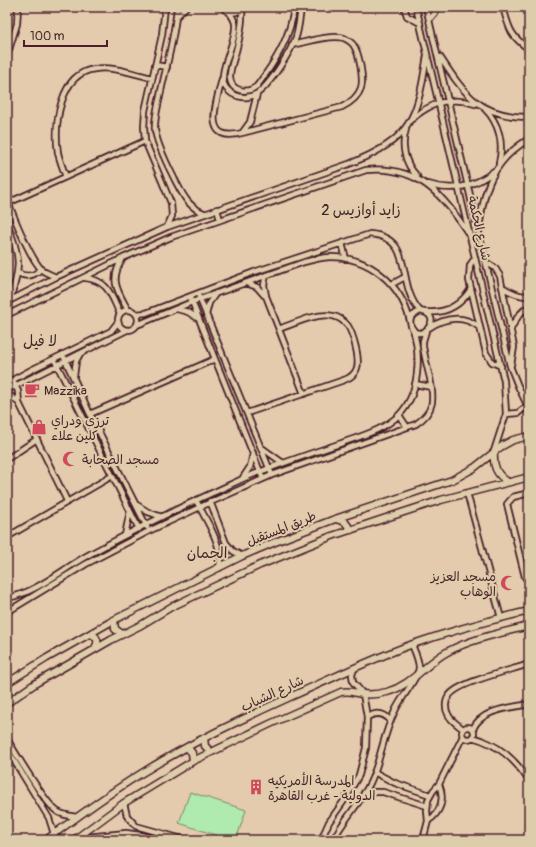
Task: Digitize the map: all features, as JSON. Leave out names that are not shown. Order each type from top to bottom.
[{"type":"main road","name":"طريق المستقبل","points":[[7,683],[47,658],[114,620],[242,556],[335,519],[452,480],[474,468],[502,446],[513,440],[529,436]]},
{"type":"main road","points":[[494,453],[493,460],[497,473],[508,482]]},
{"type":"main road","name":"طريق المستقبل","points":[[7,703],[36,683],[122,634],[171,607],[223,582],[303,548],[412,509],[529,477]]},
{"type":"main road","points":[[335,519],[345,522],[351,530]]},
{"type":"main road","name":"شارع الشباب","points":[[46,840],[76,817],[132,779],[186,747],[271,706],[412,645],[456,630],[529,611]]},
{"type":"main road","points":[[114,620],[115,629],[122,634]]},
{"type":"main road","name":"شارع الشباب","points":[[75,839],[124,803],[193,761],[334,694],[350,691],[363,694],[386,693],[402,686],[416,677],[428,666],[448,652],[481,639],[529,626]]},
{"type":"main road","points":[[90,634],[95,636],[98,641],[98,644],[94,650]]},
{"type":"main road","points":[[204,738],[205,746],[211,752]]},
{"type":"main road","points":[[186,747],[192,753],[193,761]]},
{"type":"street","points":[[7,56],[17,24],[18,7]]},
{"type":"street","points":[[165,7],[162,35],[145,111],[144,127],[145,141],[171,203],[172,216],[167,227]]},
{"type":"street","points":[[177,7],[156,114],[155,129],[158,140],[184,199],[193,208],[204,213]]},
{"type":"street","points":[[176,18],[186,7]]},
{"type":"street","points":[[223,7],[229,12],[234,20],[235,28],[214,114],[214,120],[218,130],[223,133],[234,135],[342,107],[348,104],[358,94],[361,89],[362,79],[356,50],[353,44],[348,40],[336,37],[292,45]]},
{"type":"street","points":[[242,8],[241,31],[229,75],[232,84],[240,90],[249,90],[257,86],[281,49],[289,31],[294,7]]},
{"type":"street","points":[[223,74],[224,84],[231,93],[236,96],[247,97],[257,94],[262,90],[279,69],[292,45],[297,33],[301,7]]},
{"type":"street","points":[[404,7],[407,16],[420,23]]},
{"type":"street","name":"شارع الحكمة","points":[[416,7],[501,366],[505,392],[506,414],[494,453]]},
{"type":"street","name":"شارع الحكمة","points":[[426,7],[510,366],[528,407]]},
{"type":"street","points":[[429,20],[435,13],[435,7]]},
{"type":"street","points":[[503,7],[509,29],[518,42],[529,49]]},
{"type":"street","points":[[229,12],[234,13],[242,8]]},
{"type":"street","points":[[437,53],[466,93],[493,119],[499,133],[501,149],[497,166],[484,197],[479,235]]},
{"type":"street","points":[[8,301],[56,277],[167,227],[349,164],[387,146],[402,133],[411,119],[420,95],[427,55]]},
{"type":"street","points":[[155,65],[166,67]]},
{"type":"street","points":[[66,177],[58,155],[57,124],[65,93],[73,80],[82,73],[93,69],[106,68],[152,78]]},
{"type":"street","points":[[223,74],[229,75]]},
{"type":"street","points":[[257,86],[262,90]]},
{"type":"street","points":[[242,133],[250,122],[257,94]]},
{"type":"street","points":[[411,119],[419,112],[439,103],[448,101],[467,101],[496,112],[529,117]]},
{"type":"street","points":[[407,126],[403,145],[404,154],[408,164],[413,172],[426,183],[454,214],[470,236]]},
{"type":"street","points":[[426,183],[442,188],[459,188],[467,186],[483,179],[508,154],[529,139]]},
{"type":"street","points":[[56,277],[41,269],[25,240],[8,201],[66,177],[145,141]]},
{"type":"street","points":[[349,164],[352,174]]},
{"type":"street","points":[[7,315],[123,258],[172,237],[352,174],[380,168],[394,170],[420,179]]},
{"type":"street","points":[[217,209],[220,220]]},
{"type":"street","points":[[7,224],[18,256],[18,273],[8,301]]},
{"type":"street","points":[[7,612],[86,564],[142,534],[200,507],[272,475],[416,424],[423,419],[432,404],[433,396],[423,347],[423,341],[431,323],[431,319],[411,300],[398,249],[391,240],[381,235],[370,234],[342,243],[254,272],[146,313],[136,314],[128,310],[116,289],[115,281],[118,265],[123,258]]},
{"type":"street","points":[[342,243],[346,258]]},
{"type":"street","points":[[7,598],[29,591],[88,555],[196,500],[260,471],[376,430],[390,422],[399,415],[409,400],[415,384],[418,368],[416,341],[402,298],[392,284],[381,274],[368,266],[346,258],[317,258],[245,282],[137,325],[134,328],[127,330],[15,386],[7,392],[19,403],[67,501]]},
{"type":"street","points":[[476,258],[470,265],[468,272],[471,290],[486,353],[492,362],[501,366]]},
{"type":"street","points":[[486,262],[495,268],[500,276],[514,347],[510,366]]},
{"type":"street","points":[[18,273],[28,276],[33,275],[41,269]]},
{"type":"street","points":[[254,272],[256,278]]},
{"type":"street","points":[[266,275],[264,286],[266,296],[304,394]]},
{"type":"street","points":[[392,284],[405,277]]},
{"type":"street","points":[[7,383],[111,331],[118,322],[120,314],[106,286],[100,281],[85,278]]},
{"type":"street","points":[[245,282],[257,287],[266,296]]},
{"type":"street","points":[[502,287],[525,297],[529,296]]},
{"type":"street","points":[[410,321],[415,313],[438,313],[450,310],[466,298],[471,290]]},
{"type":"street","points":[[197,293],[272,475]]},
{"type":"street","points":[[206,315],[209,303],[216,293]]},
{"type":"street","points":[[190,296],[263,479]]},
{"type":"street","points":[[511,331],[519,314],[529,307]]},
{"type":"street","points":[[175,309],[188,312],[199,319]]},
{"type":"street","points":[[120,314],[128,310]]},
{"type":"street","points":[[136,314],[138,318],[137,325]]},
{"type":"street","points":[[247,413],[344,380],[354,374],[357,368],[358,362],[351,332],[342,320],[334,316],[326,314],[279,329]]},
{"type":"street","points":[[413,329],[421,333],[442,321],[460,318],[480,327]]},
{"type":"street","points":[[118,322],[120,326],[127,330]]},
{"type":"street","points":[[73,377],[75,365],[80,354]]},
{"type":"street","points":[[63,355],[90,414],[149,531]]},
{"type":"street","points":[[54,359],[142,534]]},
{"type":"street","points":[[90,414],[215,359]]},
{"type":"street","points":[[12,380],[18,391],[19,403]]},
{"type":"street","points":[[415,384],[431,387]]},
{"type":"street","points":[[228,390],[236,387]]},
{"type":"street","points":[[506,414],[518,413],[528,407]]},
{"type":"street","points":[[399,415],[407,427]]},
{"type":"street","points":[[7,458],[37,439]]},
{"type":"street","points":[[98,446],[105,442]]},
{"type":"street","points":[[260,446],[284,463]]},
{"type":"street","points":[[242,480],[250,467],[253,451]]},
{"type":"street","points":[[7,536],[112,476]]},
{"type":"street","points":[[467,493],[501,618]]},
{"type":"street","points":[[529,493],[513,497],[507,504],[525,577],[529,582]]},
{"type":"street","points":[[208,495],[226,543],[233,551],[242,556]]},
{"type":"street","points":[[196,500],[219,547],[219,568]]},
{"type":"street","points":[[136,504],[148,512],[162,517]]},
{"type":"street","points":[[125,535],[130,511]]},
{"type":"street","points":[[333,840],[338,829],[364,794],[374,772],[390,720],[401,699],[416,677],[419,669],[418,660],[412,645]]},
{"type":"street","points":[[463,729],[448,714],[446,706],[448,696],[455,690],[470,683],[529,664]]},
{"type":"street","points":[[321,840],[329,822],[346,798],[359,775],[366,748],[368,717],[363,694],[353,682],[352,675],[354,669]]},
{"type":"street","points":[[472,737],[474,735],[473,729],[475,724],[485,715],[529,704]]},
{"type":"street","points":[[368,717],[378,713],[385,715],[390,720]]},
{"type":"street","points":[[463,729],[468,727],[473,729]]},
{"type":"street","points":[[423,840],[428,821],[427,806],[430,796],[440,784],[463,736],[463,729]]},
{"type":"street","points":[[463,736],[467,739],[472,737],[485,741],[498,748],[510,757],[529,781]]},
{"type":"street","points":[[7,739],[43,795],[54,809],[61,814],[76,817]]},
{"type":"street","points":[[7,749],[49,818],[54,834]]},
{"type":"street","points":[[374,772],[395,783],[430,796]]},
{"type":"street","points":[[428,821],[437,814],[442,803],[442,790],[440,784]]},
{"type":"street","points":[[398,796],[402,786]]},
{"type":"street","points":[[364,794],[376,792],[398,796],[427,806]]},
{"type":"street","points":[[124,803],[124,810],[127,816],[136,826],[186,840]]},
{"type":"street","points":[[75,839],[126,833],[158,840]]},
{"type":"green space","points":[[190,792],[246,810],[236,840],[231,840],[179,823]]},
{"type":"place","name":"Mazzika","points":[[32,390]]},
{"type":"place","name":"ترزي ودراي كلين علاء","points":[[39,427]]},
{"type":"place","name":"مسجد الصحابة","points":[[70,459]]},
{"type":"place","name":"مسجد العزيز الوهاب","points":[[508,583]]},
{"type":"place","name":"المدرسة الأمريكيه الدولية - غرب القاهرة","points":[[256,787]]},
{"type":"district","name":"زايد أوازيس 2","points":[[361,210]]},
{"type":"district","name":"لا فيل","points":[[40,341]]},
{"type":"district","name":"الجمان","points":[[207,553]]}]
